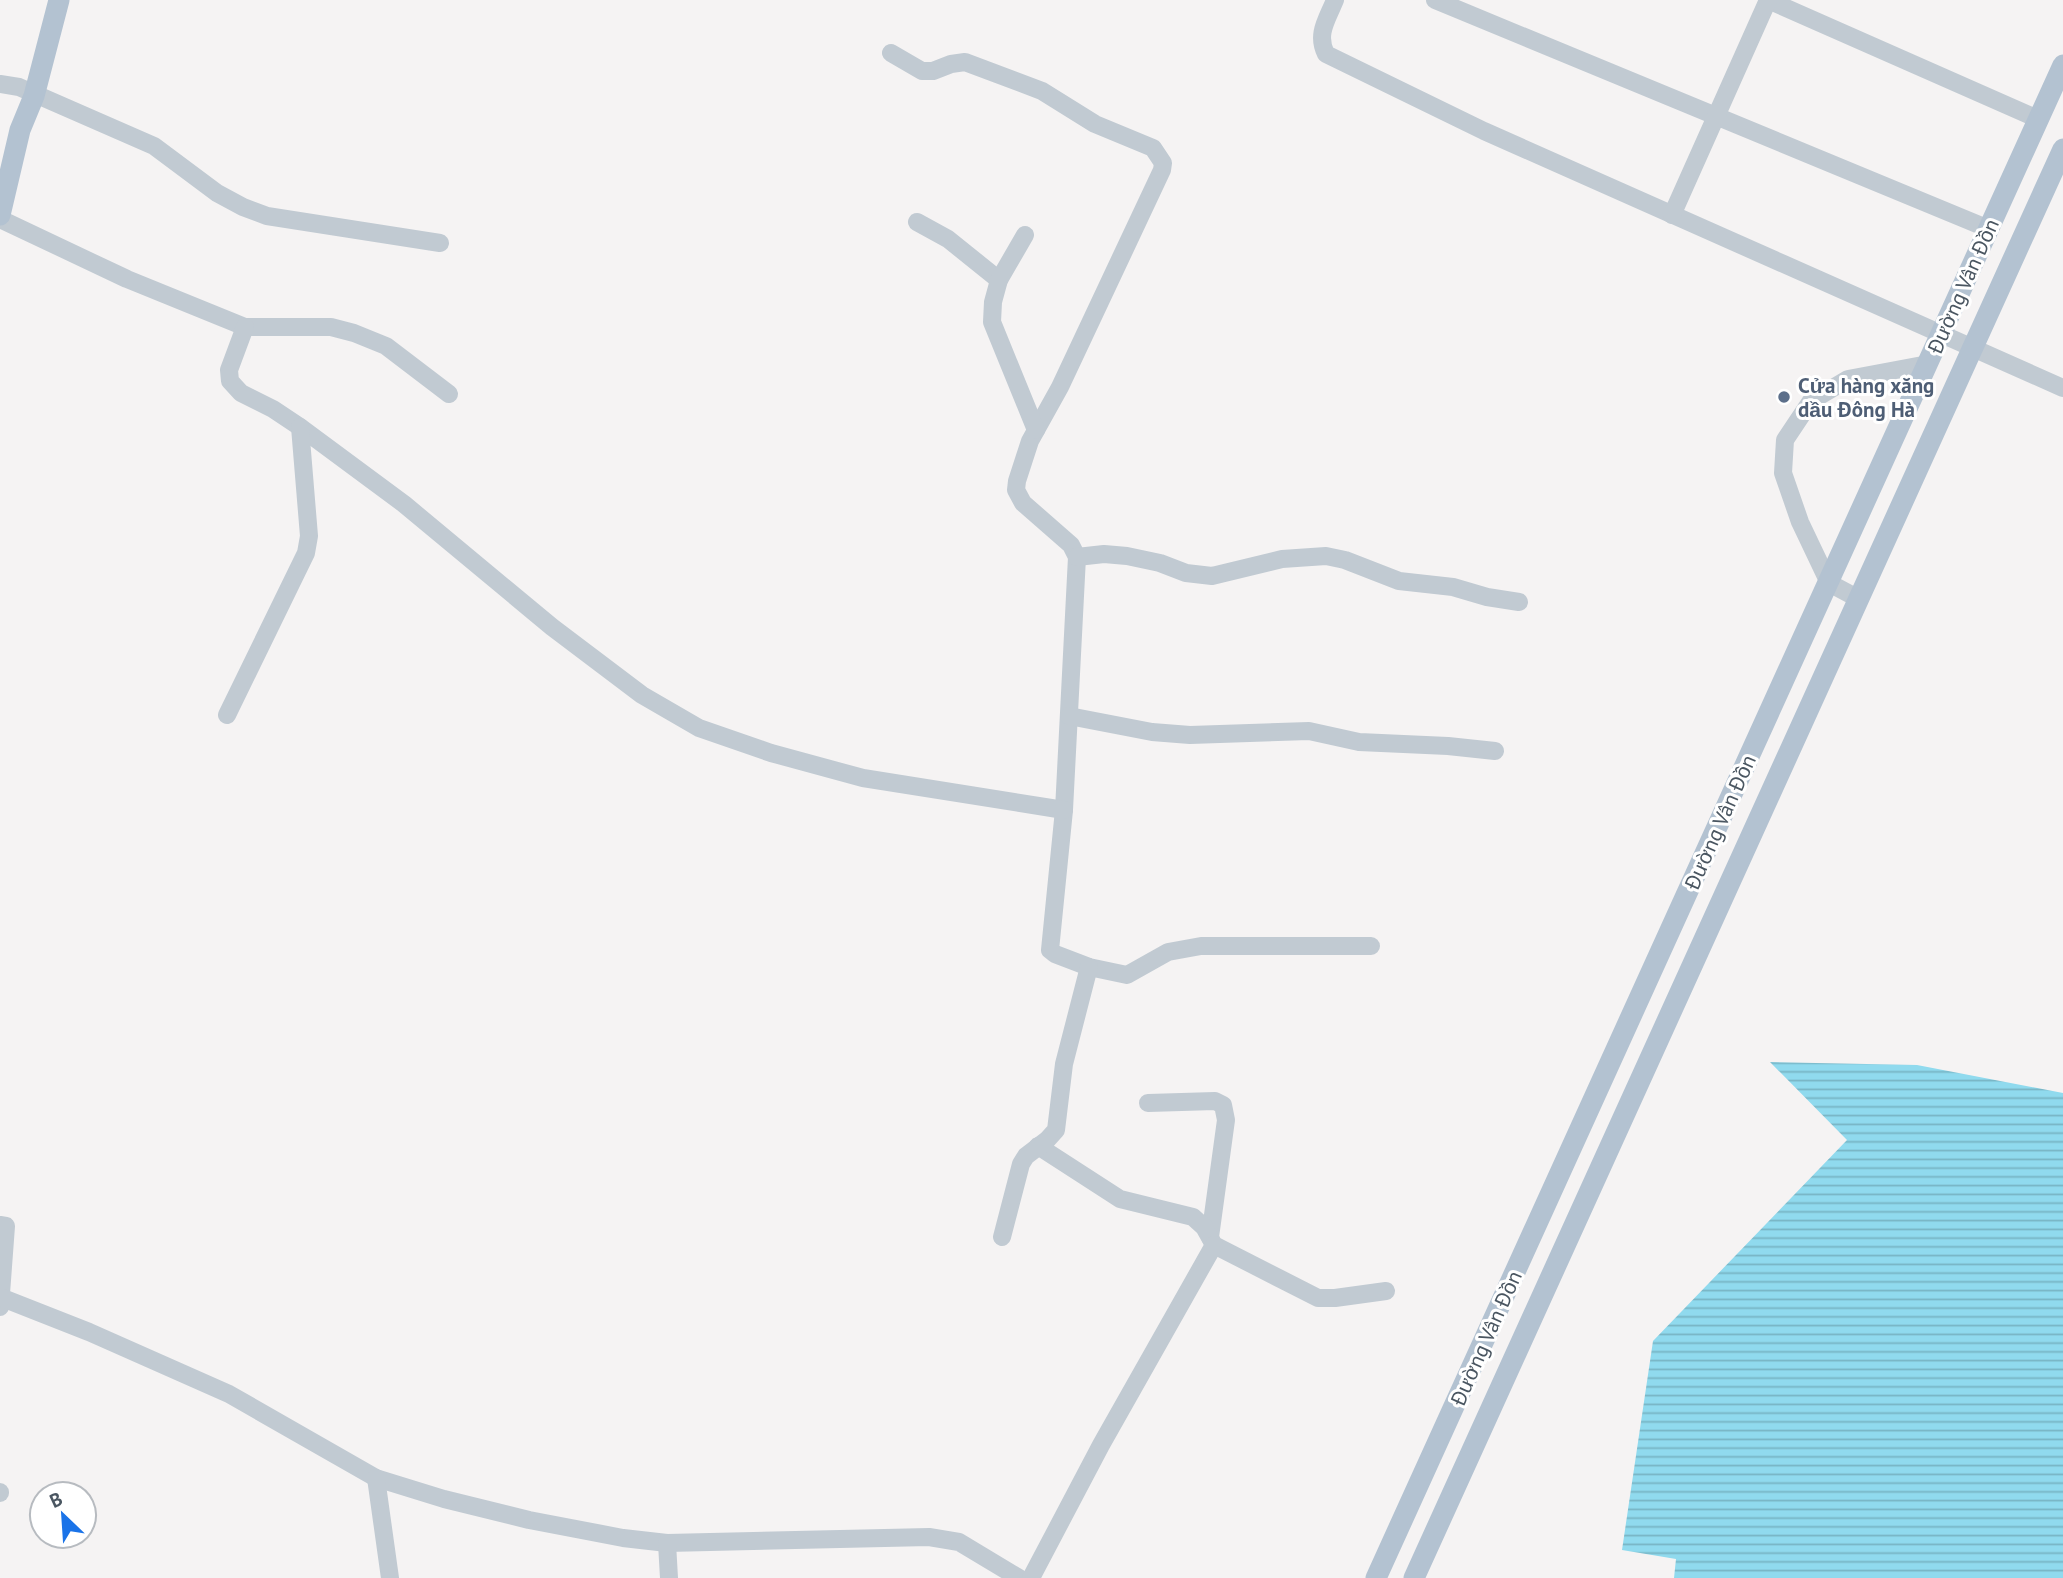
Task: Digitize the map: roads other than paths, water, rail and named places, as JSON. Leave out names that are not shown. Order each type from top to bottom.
[{"type":"main road","points":[[0,217],[20,130],[34,96],[59,0]]},
{"type":"main road","name":"Đường Vân Đồn","points":[[1376,1578],[2063,65]]},
{"type":"main road","name":"Đường Vân Đồn","points":[[1414,1578],[2063,149]]},
{"type":"main road","points":[[1516,1272],[1547,1286]]},
{"type":"street","points":[[1335,0],[1321,33],[1320,42],[1326,54],[1484,131],[2063,388]]},
{"type":"street","points":[[1435,0],[1989,229]]},
{"type":"street","points":[[1672,215],[1768,0],[2038,119]]},
{"type":"street","points":[[891,53],[922,71],[933,71],[965,62],[1042,91],[1100,126],[1153,148],[1163,163],[1060,387],[1030,441],[1016,490],[1023,503],[1071,545],[1077,557],[1064,810],[1050,946],[1055,954],[1089,967],[1127,975],[1168,952],[1201,946],[1371,946]]},
{"type":"street","points":[[0,84],[19,88],[154,146],[217,192],[255,211],[295,221],[440,243]]},
{"type":"street","points":[[0,217],[127,278],[245,327],[331,327],[354,333],[386,346],[449,394]]},
{"type":"street","points":[[916,222],[948,239],[999,280]]},
{"type":"street","points":[[1025,235],[999,280],[993,302],[992,322],[1036,430]]},
{"type":"street","points":[[245,327],[229,369],[230,381],[241,393],[273,409],[300,427],[404,504],[552,627],[632,687],[699,728],[771,753],[863,778],[1064,810]]},
{"type":"street","points":[[1859,599],[1829,583],[1800,522],[1783,473],[1785,440],[1811,401],[1848,379],[1928,364]]},
{"type":"street","points":[[227,715],[306,553],[309,536],[300,427]]},
{"type":"street","points":[[1077,557],[1104,554],[1127,556],[1160,563],[1186,573],[1212,576],[1282,559],[1326,556],[1345,560],[1399,581],[1453,587],[1487,597],[1519,602]]},
{"type":"street","points":[[1069,716],[1152,732],[1219,735],[1310,732],[1359,742],[1495,751]]},
{"type":"street","points":[[1002,1237],[1021,1164],[1026,1156],[1056,1130],[1063,1064],[1089,967]]},
{"type":"street","points":[[1031,1578],[1212,1241],[1226,1120],[1223,1105],[1215,1101],[1148,1103]]},
{"type":"street","points":[[1038,1146],[1120,1199],[1193,1217],[1212,1241],[1318,1298],[1386,1291]]},
{"type":"street","points":[[0,1225],[5,1226],[1,1301],[89,1332],[229,1394],[376,1478],[444,1499],[529,1520],[623,1538],[667,1543],[929,1537],[959,1542],[1019,1578]]},
{"type":"street","points":[[376,1478],[390,1578]]},
{"type":"street","points":[[667,1543],[669,1578]]},
{"type":"water","points":[[1770,1062],[1917,1065],[2063,1093],[2063,1578],[1674,1578],[1676,1559],[1622,1550],[1653,1341],[1847,1140]]},
{"type":"place","name":"Cửa hàng xăng dầu Đông Hà","points":[[1784,397]]}]
